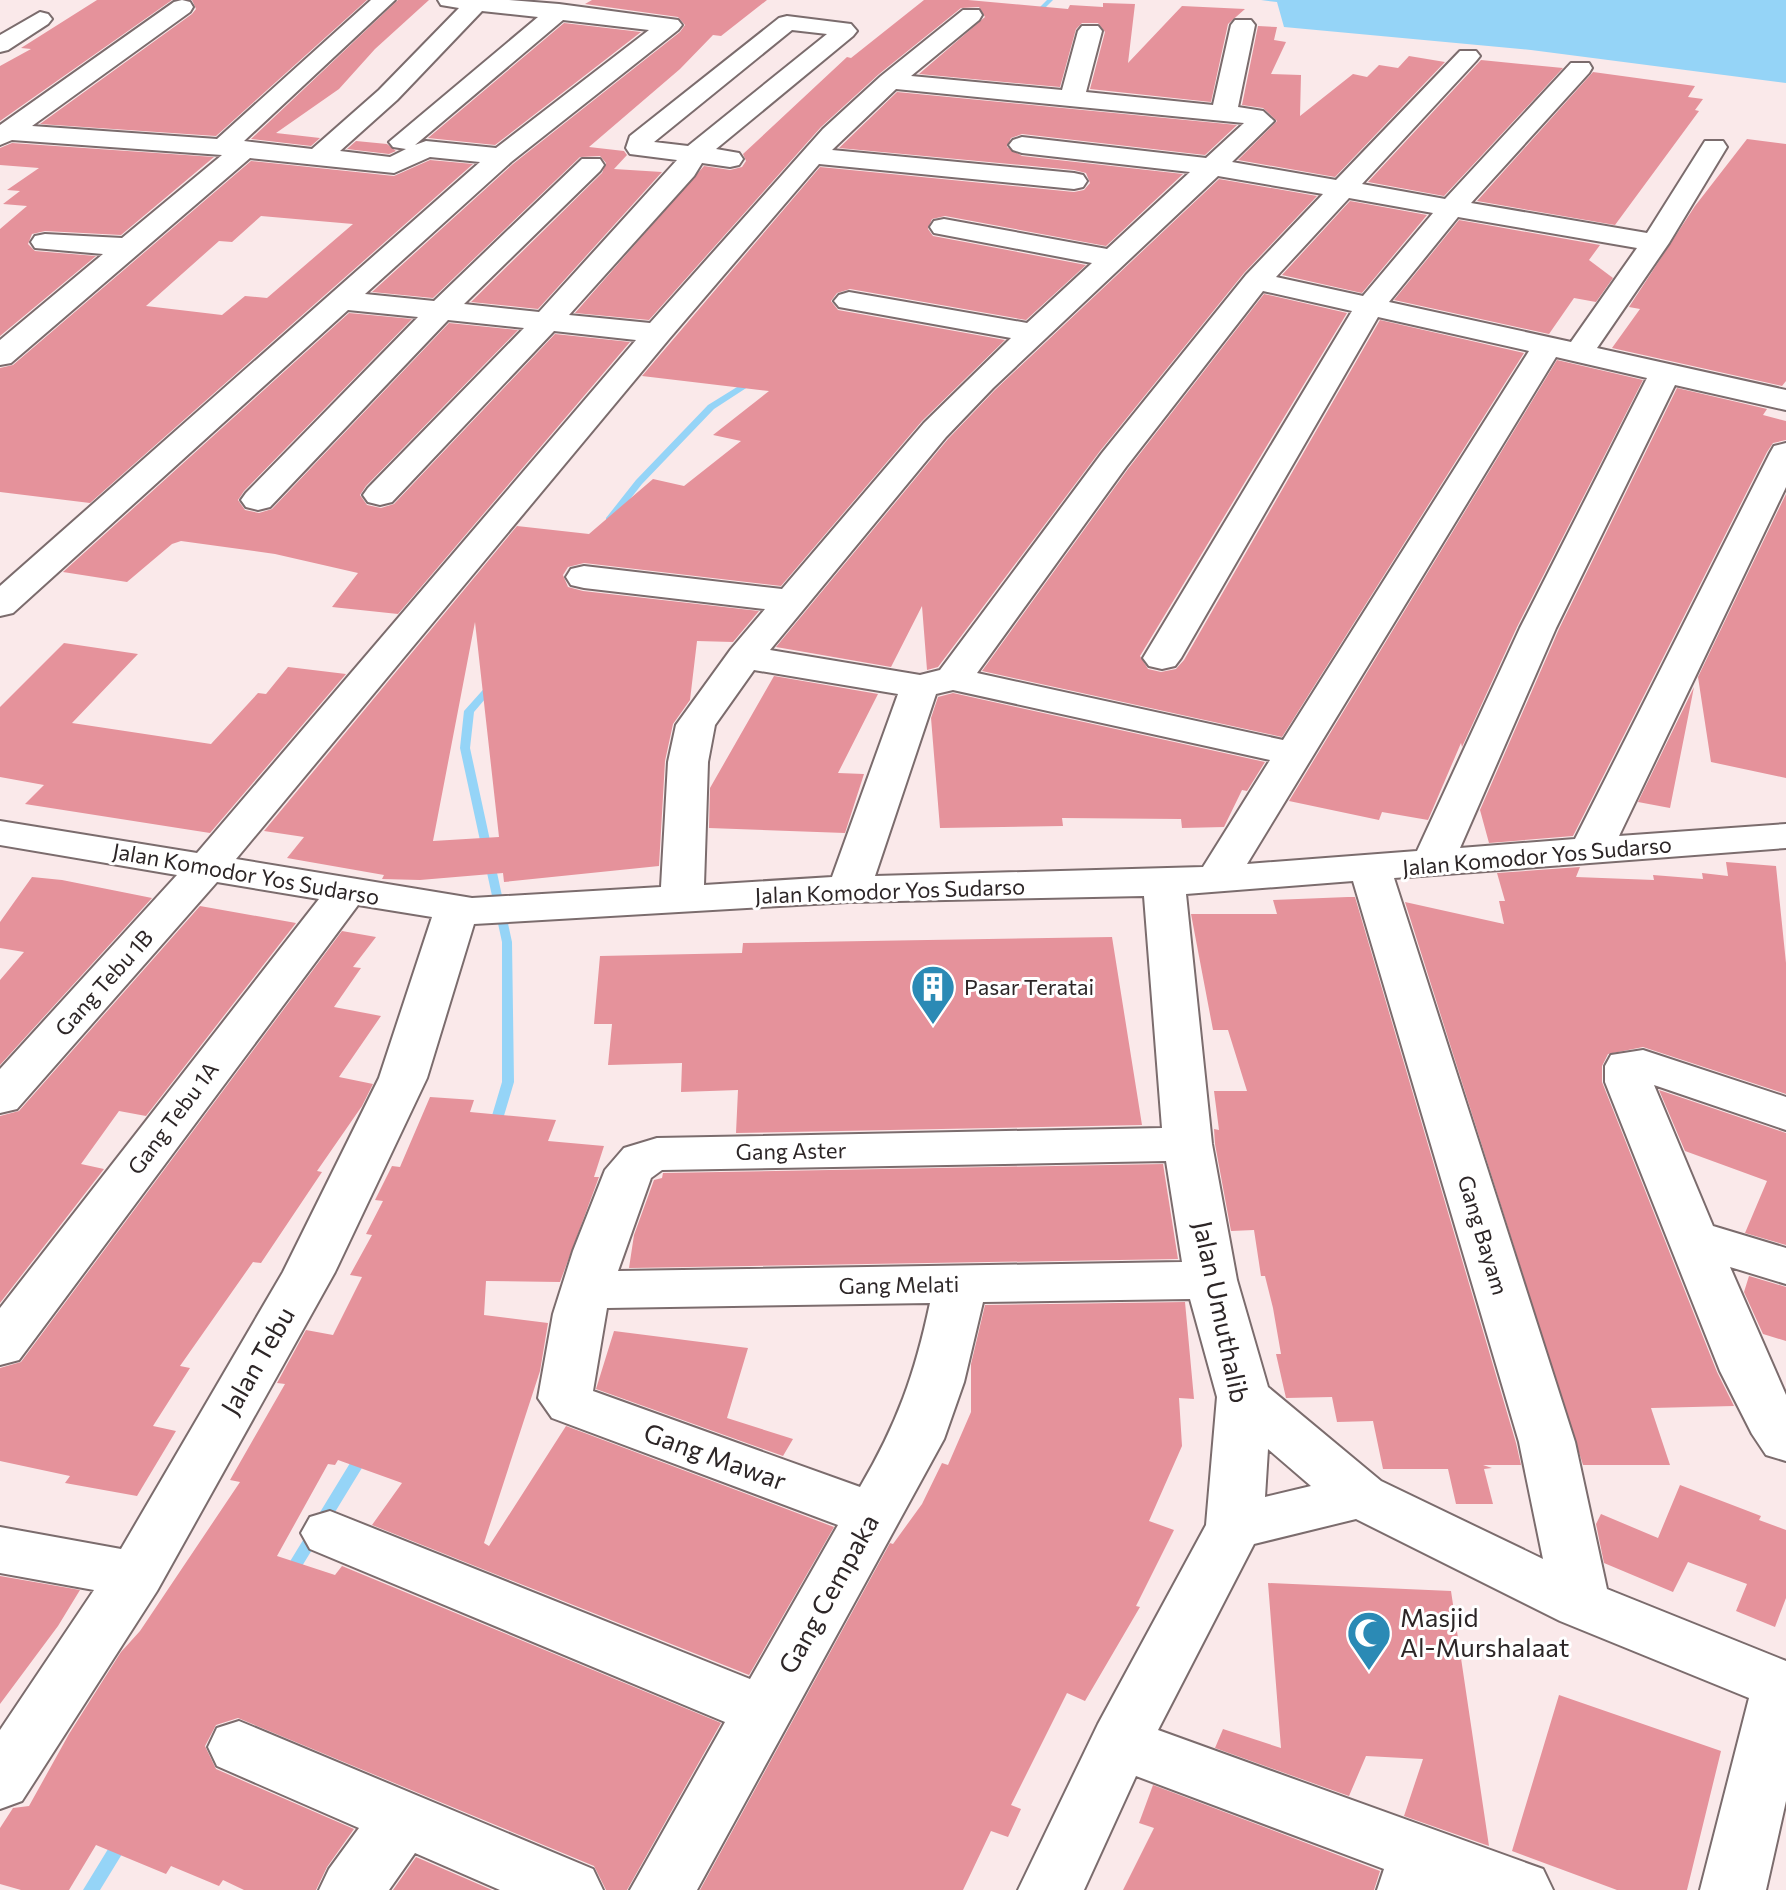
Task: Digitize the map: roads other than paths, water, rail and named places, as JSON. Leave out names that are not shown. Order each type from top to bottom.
[{"type":"street","points":[[0,356],[129,247],[384,0]]},
{"type":"street","points":[[0,605],[502,156],[670,25],[463,2],[388,95],[318,157]]},
{"type":"street","points":[[4,134],[182,7]]},
{"type":"street","points":[[402,142],[559,11]]},
{"type":"street","name":"Gang Tebu 1B","points":[[0,1098],[207,867],[658,333],[813,156],[890,81],[971,15]]},
{"type":"street","points":[[0,45],[40,19]]},
{"type":"street","points":[[258,500],[440,311],[607,149],[641,138],[787,23],[845,31],[693,155],[685,170],[548,320],[380,495]]},
{"type":"street","points":[[1224,113],[1243,25]]},
{"type":"street","points":[[1072,99],[1090,31]]},
{"type":"street","points":[[849,889],[937,683],[1256,281],[1468,56]]},
{"type":"street","points":[[1162,658],[1370,306],[1453,206],[1580,68]]},
{"type":"street","points":[[682,899],[688,762],[696,725],[744,657],[935,430],[982,381],[1114,259],[1168,193],[1213,167],[1261,121],[1254,116],[890,81]]},
{"type":"street","points":[[4,134],[233,149],[394,165],[426,149],[502,156]]},
{"type":"street","points":[[1022,145],[1213,167],[1655,243]]},
{"type":"street","points":[[1216,880],[1293,754],[1563,350],[1655,243],[1714,147]]},
{"type":"street","points":[[607,149],[730,159]]},
{"type":"street","points":[[813,156],[1107,185]]},
{"type":"street","points":[[944,227],[1114,259]]},
{"type":"street","points":[[45,242],[129,247]]},
{"type":"street","points":[[1256,281],[1786,400]]},
{"type":"street","points":[[340,300],[658,333]]},
{"type":"street","points":[[849,301],[1035,333]]},
{"type":"street","points":[[0,320],[38,324]]},
{"type":"street","points":[[1432,864],[1538,628],[1666,372]]},
{"type":"street","points":[[1590,852],[1786,453]]},
{"type":"street","points":[[584,577],[792,601]]},
{"type":"street","points":[[744,657],[937,683],[1146,719],[1293,754]]},
{"type":"street","name":"Jalan Komodor Yos Sudarso","points":[[0,833],[464,911],[543,909],[849,889],[1164,883],[1786,836]]},
{"type":"street","name":"Gang Bayam","points":[[1370,869],[1547,1442],[1581,1604]]},
{"type":"street","name":"Jalan Umuthalib","points":[[1051,1890],[1120,1743],[1235,1526],[1244,1397],[1211,1280],[1188,1144],[1164,883]]},
{"type":"street","name":"Gang Tebu 1A","points":[[0,1346],[347,891]]},
{"type":"street","name":"Jalan Tebu","points":[[0,1782],[136,1575],[309,1272],[403,1078],[464,911]]},
{"type":"street","points":[[1786,1114],[1643,1065],[1628,1066],[1629,1082],[1747,1371],[1771,1420],[1786,1440]]},
{"type":"street","name":"Gang Aster","points":[[566,1392],[587,1290],[630,1170],[641,1160],[657,1154],[1188,1144]]},
{"type":"street","points":[[1693,1238],[1786,1266]]},
{"type":"street","name":"Gang Melati","points":[[587,1290],[1211,1280]]},
{"type":"street","name":"Gang Cempaka","points":[[663,1890],[873,1515],[932,1403],[947,1352],[960,1284]]},
{"type":"street","name":"Gang Mawar","points":[[566,1392],[565,1398],[571,1404],[873,1515]]},
{"type":"street","points":[[1244,1397],[1361,1496],[1581,1604],[1784,1687],[1733,1890]]},
{"type":"street","points":[[1235,1526],[1361,1496]]},
{"type":"street","points":[[330,1533],[763,1711]]},
{"type":"street","points":[[0,1550],[136,1575]]},
{"type":"street","points":[[1120,1743],[1416,1871],[1520,1890]]},
{"type":"street","points":[[239,1747],[570,1890]]},
{"type":"street","points":[[352,1890],[403,1818]]},
{"type":"water","points":[[1261,0],[1786,0],[1786,83],[1531,50],[1284,27],[1277,2]]},
{"type":"waterway","points":[[1033,17],[1050,0]]},
{"type":"waterway","points":[[609,520],[639,482],[711,407],[753,381]]},
{"type":"waterway","points":[[492,685],[469,711],[465,748],[507,942],[508,1082],[494,1129]]},
{"type":"waterway","points":[[291,1572],[363,1454]]},
{"type":"waterway","points":[[91,1890],[122,1841]]},
{"type":"place","name":"Pasar Teratai","points":[[933,1026]]},
{"type":"place","name":"Masjid Al-Murshalaat","points":[[1369,1672]]}]
